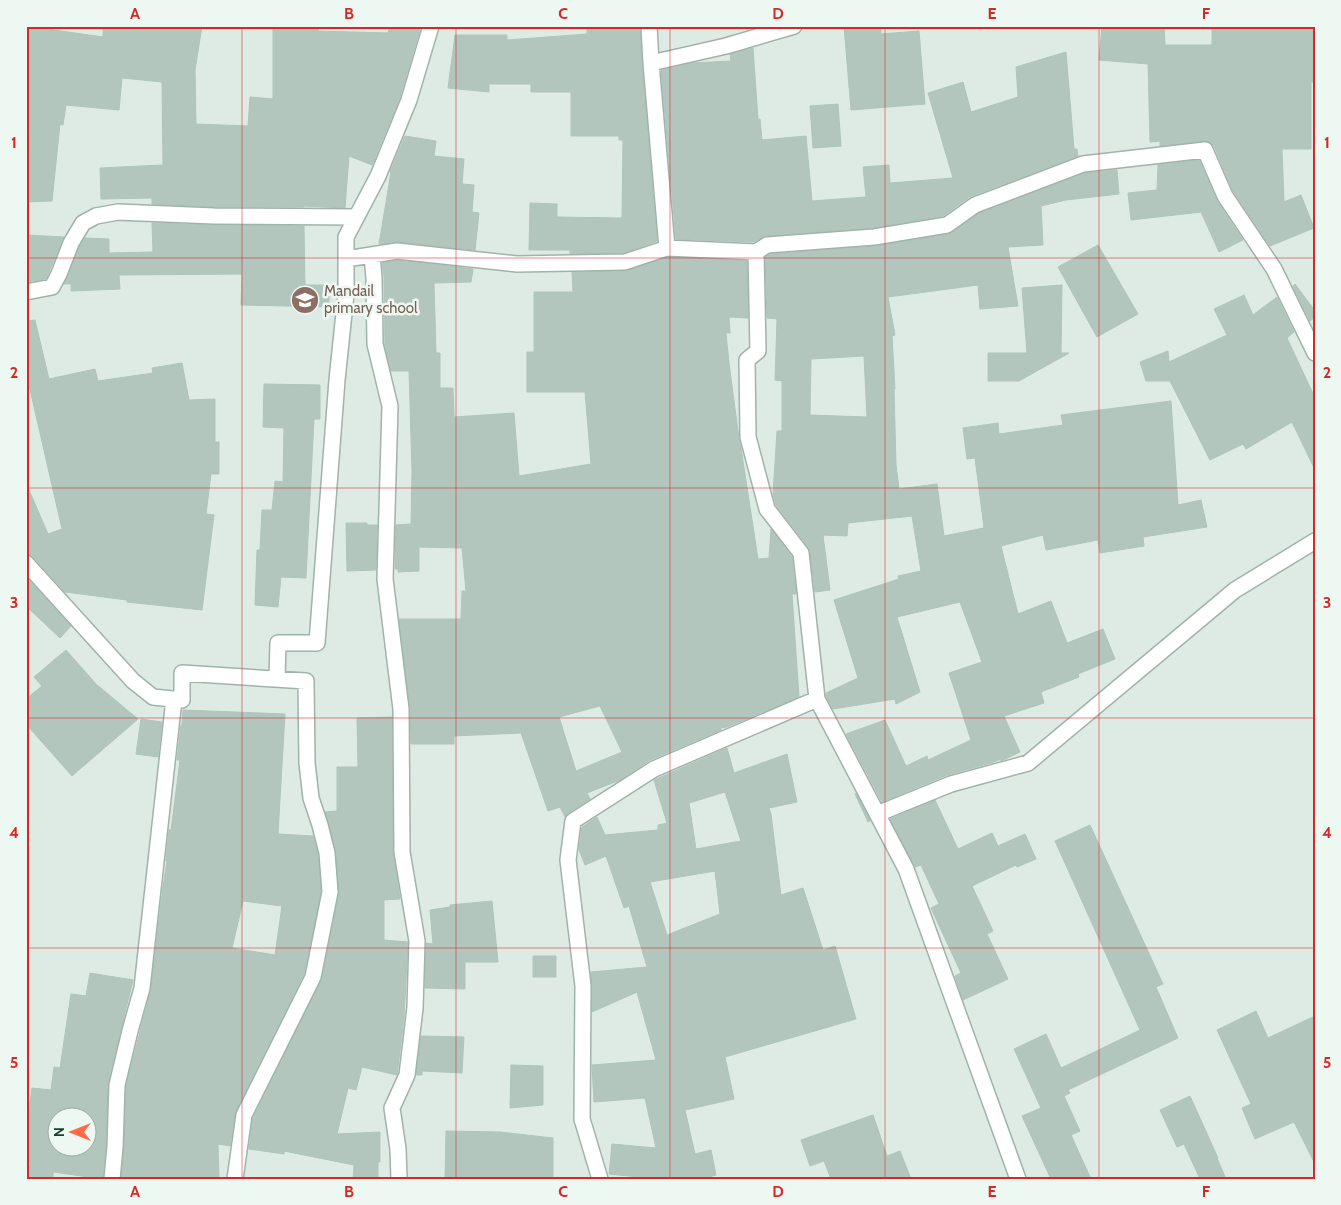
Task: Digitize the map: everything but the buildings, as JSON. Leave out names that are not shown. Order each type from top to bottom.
[{"type":"street","points":[[277,679],[278,643],[317,644],[337,380],[346,294],[346,237],[378,176],[410,100],[431,26]]},
{"type":"street","points":[[649,26],[667,248]]},
{"type":"street","points":[[651,62],[726,46],[794,26]]},
{"type":"street","points":[[346,259],[397,251],[517,264],[625,262],[667,248],[756,252],[767,245],[874,237],[947,225],[975,205],[1083,164],[1205,150],[1226,196],[1274,269],[1315,353]]},
{"type":"street","points":[[26,292],[52,287],[71,243],[83,223],[96,216],[118,212],[214,216],[356,217]]},
{"type":"street","points":[[756,252],[758,351],[747,360],[748,437],[767,509],[801,553],[817,699],[906,868],[1018,1179]]},
{"type":"street","points":[[372,255],[375,344],[390,406],[385,578],[401,709],[402,852],[417,941],[415,1008],[407,1075],[392,1108],[398,1149],[398,1179]]},
{"type":"street","points":[[877,814],[951,784],[1028,763],[1235,590],[1315,541]]},
{"type":"street","points":[[26,563],[133,681],[153,697],[182,700],[182,673],[306,681],[308,763],[312,798],[327,853],[330,892],[313,977],[244,1115],[235,1179]]},
{"type":"street","points":[[112,1179],[117,1084],[142,988],[174,699]]},
{"type":"street","points":[[600,1179],[582,1119],[583,986],[568,860],[574,821],[654,769],[817,699]]},
{"type":"place","name":"Mandail primary school","points":[[305,300]]}]
